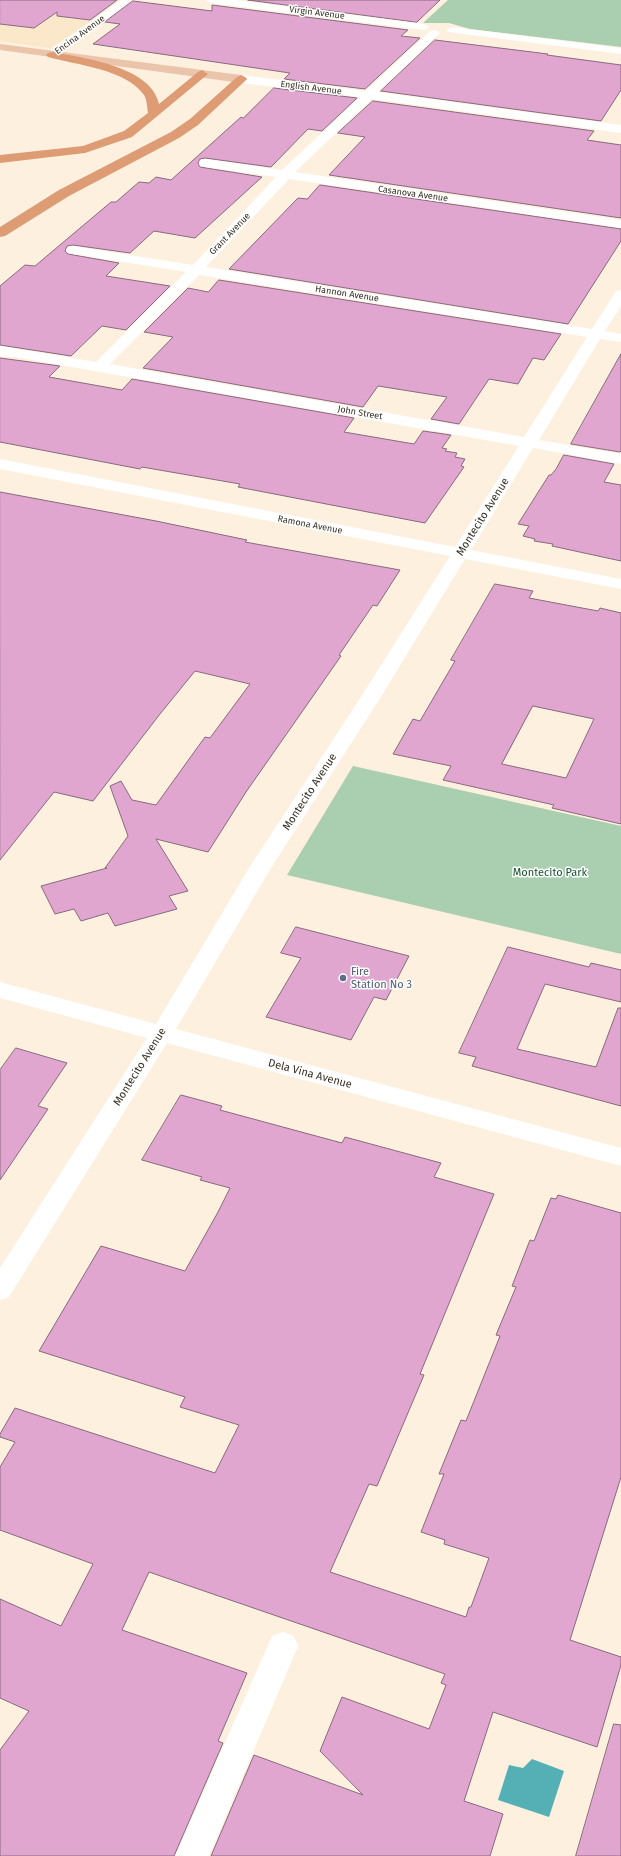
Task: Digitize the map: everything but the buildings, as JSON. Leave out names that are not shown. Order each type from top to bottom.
[{"type":"highway","points":[[52,55],[101,67],[132,79],[149,94],[154,113]]},
{"type":"highway","points":[[0,159],[69,152],[100,145],[128,134],[202,74]]},
{"type":"highway","points":[[0,233],[64,193],[175,135],[194,122],[241,79]]},
{"type":"main road","name":"English Avenue","points":[[0,48],[241,79]]},
{"type":"street","name":"Encina Avenue","points":[[52,55],[127,0]]},
{"type":"street","name":"Virgin Avenue","points":[[210,0],[447,33],[452,30],[621,51]]},
{"type":"street","name":"Grant Avenue","points":[[99,367],[196,270],[304,158],[371,95],[429,30]]},
{"type":"street","name":"English Avenue","points":[[241,79],[621,129]]},
{"type":"street","name":"Casanova Avenue","points":[[205,163],[621,224]]},
{"type":"street","name":"Hannon Avenue","points":[[73,250],[621,338]]},
{"type":"street","name":"Montecito Avenue","points":[[0,1290],[161,1034],[260,868],[332,759],[621,294]]},
{"type":"street","points":[[0,351],[15,352],[99,367]]},
{"type":"street","name":"John Street","points":[[99,367],[621,459]]},
{"type":"street","name":"Ramona Avenue","points":[[0,464],[621,584]]},
{"type":"street","name":"Dela Vina Avenue","points":[[0,990],[621,1157]]},
{"type":"street","points":[[192,1856],[283,1646]]},
{"type":"shaded area","points":[[0,0],[125,0],[50,48],[0,41]]},
{"type":"green space","points":[[448,0],[621,0],[621,47],[470,29],[449,23],[423,23]]},
{"type":"green space","name":"Montecito Park","points":[[353,766],[621,826],[621,954],[287,875]]},
{"type":"water","points":[[532,1759],[564,1771],[549,1817],[498,1800],[509,1765],[523,1768]]},
{"type":"place","name":"Fire Station No 3","points":[[343,978]]}]
